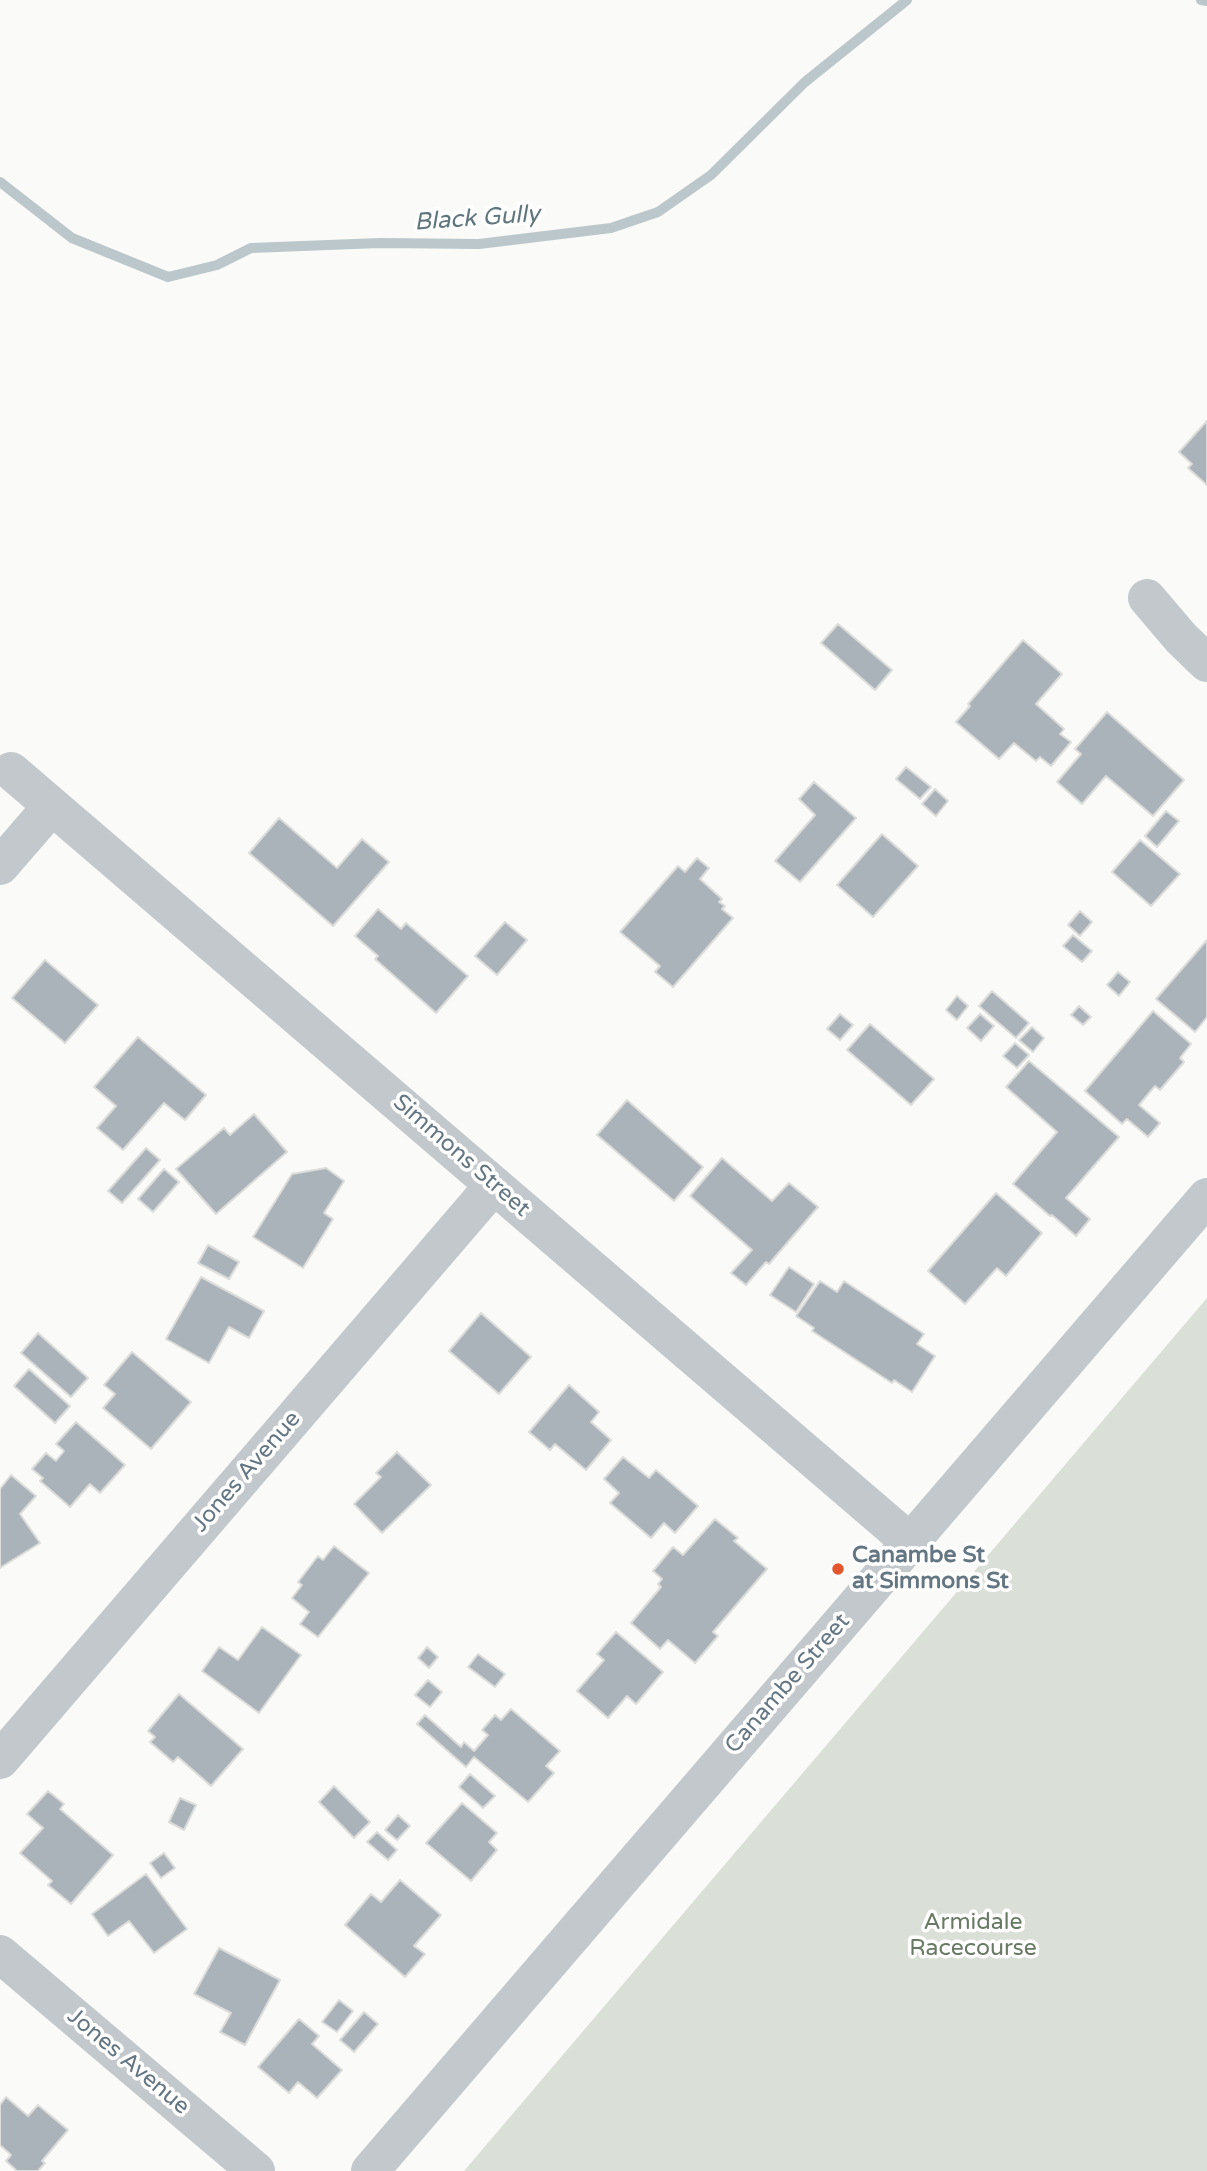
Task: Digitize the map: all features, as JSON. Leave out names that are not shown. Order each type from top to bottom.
[{"type":"street","points":[[1147,598],[1181,638],[1207,663]]},
{"type":"street","name":"Simmons Street","points":[[11,771],[910,1542]]},
{"type":"street","points":[[0,866],[52,806]]},
{"type":"street","name":"Jones Avenue","points":[[0,1760],[494,1185]]},
{"type":"street","name":"Canambe Street","points":[[370,2171],[1207,1197]]},
{"type":"street","name":"Jones Avenue","points":[[0,1954],[256,2171]]},
{"type":"green space","name":"Armidale Racecourse","points":[[1207,1298],[1207,2171],[464,2171]]},
{"type":"building","points":[[1207,421],[1207,485],[1188,468],[1192,464],[1179,452]]},
{"type":"building","points":[[838,624],[892,670],[875,690],[821,643]]},
{"type":"building","points":[[1023,640],[1062,674],[1036,704],[1064,729],[1060,734],[1071,742],[1051,766],[1040,757],[1036,761],[1014,743],[999,759],[956,722]]},
{"type":"building","points":[[1107,712],[1184,780],[1153,816],[1106,776],[1082,804],[1057,782],[1081,754],[1075,749]]},
{"type":"building","points":[[906,767],[931,787],[920,799],[896,779]]},
{"type":"building","points":[[814,782],[856,818],[800,882],[775,861],[815,815],[799,799]]},
{"type":"building","points":[[935,789],[948,801],[936,816],[922,804]]},
{"type":"building","points":[[1166,811],[1179,821],[1157,847],[1145,836]]},
{"type":"building","points":[[279,818],[337,868],[362,839],[389,862],[333,926],[249,853]]},
{"type":"building","points":[[882,834],[918,866],[873,917],[837,885]]},
{"type":"building","points":[[1140,840],[1180,874],[1151,906],[1112,872]]},
{"type":"building","points":[[697,858],[709,868],[700,879],[722,899],[719,902],[725,906],[722,909],[733,918],[673,987],[655,972],[660,966],[620,932],[678,866],[685,872]]},
{"type":"building","points":[[378,909],[401,929],[406,923],[468,976],[436,1013],[375,959],[378,956],[355,936]]},
{"type":"building","points":[[1080,911],[1092,922],[1080,936],[1068,925]]},
{"type":"building","points":[[505,922],[527,940],[497,975],[475,956]]},
{"type":"building","points":[[1073,935],[1092,951],[1082,962],[1063,946]]},
{"type":"building","points":[[1207,940],[1207,1017],[1195,1032],[1156,999]]},
{"type":"building","points":[[45,960],[98,1005],[65,1043],[12,998]]},
{"type":"building","points":[[1118,972],[1130,982],[1119,996],[1107,985]]},
{"type":"building","points":[[992,991],[1029,1023],[1016,1038],[979,1006]]},
{"type":"building","points":[[957,996],[968,1006],[957,1020],[946,1010]]},
{"type":"building","points":[[1079,1006],[1091,1017],[1083,1025],[1071,1015]]},
{"type":"building","points":[[1153,1011],[1191,1044],[1180,1058],[1184,1062],[1160,1090],[1155,1086],[1139,1105],[1160,1123],[1148,1137],[1127,1119],[1122,1124],[1085,1091]]},
{"type":"building","points":[[840,1014],[853,1025],[840,1040],[827,1029]]},
{"type":"building","points":[[980,1014],[994,1026],[981,1041],[967,1028]]},
{"type":"building","points":[[870,1024],[934,1079],[911,1105],[847,1050]]},
{"type":"building","points":[[1032,1027],[1044,1038],[1033,1052],[1019,1040]]},
{"type":"building","points":[[138,1037],[206,1095],[185,1120],[164,1103],[123,1150],[97,1128],[116,1106],[94,1087]]},
{"type":"building","points":[[1015,1043],[1029,1055],[1017,1068],[1003,1056]]},
{"type":"building","points":[[1029,1061],[1119,1137],[1066,1198],[1090,1219],[1076,1236],[1013,1184],[1057,1132],[1006,1087]]},
{"type":"building","points":[[627,1100],[703,1167],[674,1201],[597,1135]]},
{"type":"building","points":[[254,1114],[287,1152],[216,1214],[176,1169],[224,1128],[230,1135]]},
{"type":"building","points":[[146,1148],[160,1160],[122,1203],[108,1191]]},
{"type":"building","points":[[722,1158],[772,1201],[789,1183],[818,1207],[769,1264],[766,1262],[746,1285],[731,1273],[752,1250],[690,1196]]},
{"type":"building","points":[[326,1168],[344,1181],[324,1213],[333,1219],[303,1268],[253,1237],[292,1174]]},
{"type":"building","points":[[164,1169],[179,1182],[153,1212],[138,1199]]},
{"type":"building","points":[[996,1193],[1042,1233],[1006,1276],[997,1268],[965,1304],[928,1271]]},
{"type":"building","points":[[208,1245],[239,1262],[229,1279],[198,1263]]},
{"type":"building","points":[[789,1267],[814,1284],[796,1312],[770,1295]]},
{"type":"building","points":[[201,1277],[264,1311],[249,1338],[229,1327],[209,1363],[166,1339]]},
{"type":"building","points":[[820,1281],[837,1292],[844,1281],[924,1334],[917,1344],[935,1356],[912,1392],[894,1380],[892,1383],[812,1331],[814,1328],[796,1316]]},
{"type":"building","points":[[481,1313],[531,1357],[499,1394],[449,1351]]},
{"type":"building","points":[[38,1333],[88,1378],[71,1397],[21,1353]]},
{"type":"building","points":[[132,1352],[191,1402],[151,1449],[103,1408],[115,1394],[104,1385]]},
{"type":"building","points":[[29,1369],[70,1406],[55,1423],[14,1386]]},
{"type":"building","points":[[569,1385],[599,1412],[591,1422],[611,1440],[586,1470],[555,1444],[550,1450],[529,1432]]},
{"type":"building","points":[[76,1422],[125,1465],[100,1493],[90,1484],[70,1507],[40,1481],[43,1478],[32,1469],[46,1453],[56,1461],[64,1451],[56,1444]]},
{"type":"building","points":[[397,1452],[431,1485],[382,1533],[354,1504],[381,1477],[376,1473]]},
{"type":"building","points":[[623,1457],[649,1478],[656,1470],[698,1506],[675,1533],[664,1523],[651,1538],[610,1503],[619,1493],[604,1479]]},
{"type":"building","points":[[11,1475],[36,1496],[20,1514],[40,1543],[0,1568],[0,1489]]},
{"type":"building","points":[[715,1519],[738,1538],[734,1541],[767,1569],[713,1632],[718,1636],[695,1663],[668,1640],[660,1649],[631,1623],[661,1587],[658,1584],[662,1579],[653,1571],[673,1547],[683,1555]]},
{"type":"building","points":[[334,1546],[369,1573],[318,1637],[300,1624],[309,1612],[292,1598],[302,1585],[298,1582],[318,1556],[323,1560]]},
{"type":"building","points":[[262,1627],[301,1655],[259,1713],[202,1671],[219,1647],[238,1660]]},
{"type":"building","points":[[616,1632],[663,1672],[636,1704],[627,1696],[608,1718],[577,1691],[604,1660],[597,1654]]},
{"type":"building","points":[[427,1647],[438,1657],[429,1668],[418,1658]]},
{"type":"building","points":[[478,1654],[505,1674],[495,1687],[468,1667]]},
{"type":"building","points":[[428,1680],[442,1692],[430,1707],[415,1695]]},
{"type":"building","points":[[179,1694],[243,1749],[211,1786],[178,1757],[173,1762],[150,1742],[155,1737],[148,1731]]},
{"type":"building","points":[[511,1709],[560,1751],[546,1766],[554,1773],[528,1802],[474,1757],[466,1767],[417,1724],[425,1715],[461,1747],[464,1742],[474,1751],[488,1735],[482,1730],[495,1715],[501,1720]]},
{"type":"building","points":[[470,1774],[495,1796],[483,1808],[459,1787]]},
{"type":"building","points":[[334,1786],[370,1822],[354,1838],[319,1802]]},
{"type":"building","points":[[48,1791],[64,1804],[60,1809],[113,1855],[71,1904],[48,1885],[52,1881],[20,1853],[43,1828],[27,1814]]},
{"type":"building","points":[[180,1798],[196,1805],[184,1830],[169,1822]]},
{"type":"building","points":[[462,1803],[497,1833],[489,1842],[497,1850],[471,1881],[426,1843]]},
{"type":"building","points":[[398,1815],[410,1826],[397,1840],[385,1830]]},
{"type":"building","points":[[377,1832],[397,1850],[388,1860],[367,1842]]},
{"type":"building","points":[[164,1853],[175,1868],[161,1878],[150,1863]]},
{"type":"building","points":[[146,1874],[187,1929],[154,1953],[129,1921],[108,1936],[92,1914]]},
{"type":"building","points":[[400,1880],[441,1915],[414,1946],[425,1954],[405,1977],[345,1925],[371,1894],[381,1902]]},
{"type":"building","points":[[219,1948],[280,1980],[245,2045],[220,2032],[231,2013],[194,1994]]},
{"type":"building","points":[[339,2000],[353,2011],[337,2032],[322,2022]]},
{"type":"building","points":[[364,2012],[378,2024],[354,2052],[340,2040]]},
{"type":"building","points":[[299,2019],[319,2036],[312,2044],[342,2070],[317,2098],[298,2082],[289,2093],[258,2067]]},
{"type":"building","points":[[6,2097],[28,2116],[38,2105],[68,2130],[42,2161],[45,2163],[38,2171],[17,2171],[6,2161],[11,2155],[0,2145],[0,2105]]},
{"type":"waterway","name":"Black Gully","points":[[0,182],[72,238],[168,277],[217,265],[251,248],[380,243],[479,244],[611,228],[658,212],[711,175],[805,82],[907,0]]},
{"type":"waterway","name":"Black Gully","points":[[1201,0],[1207,1]]},
{"type":"place","name":"Canambe St at Simmons St","points":[[838,1569]]}]
